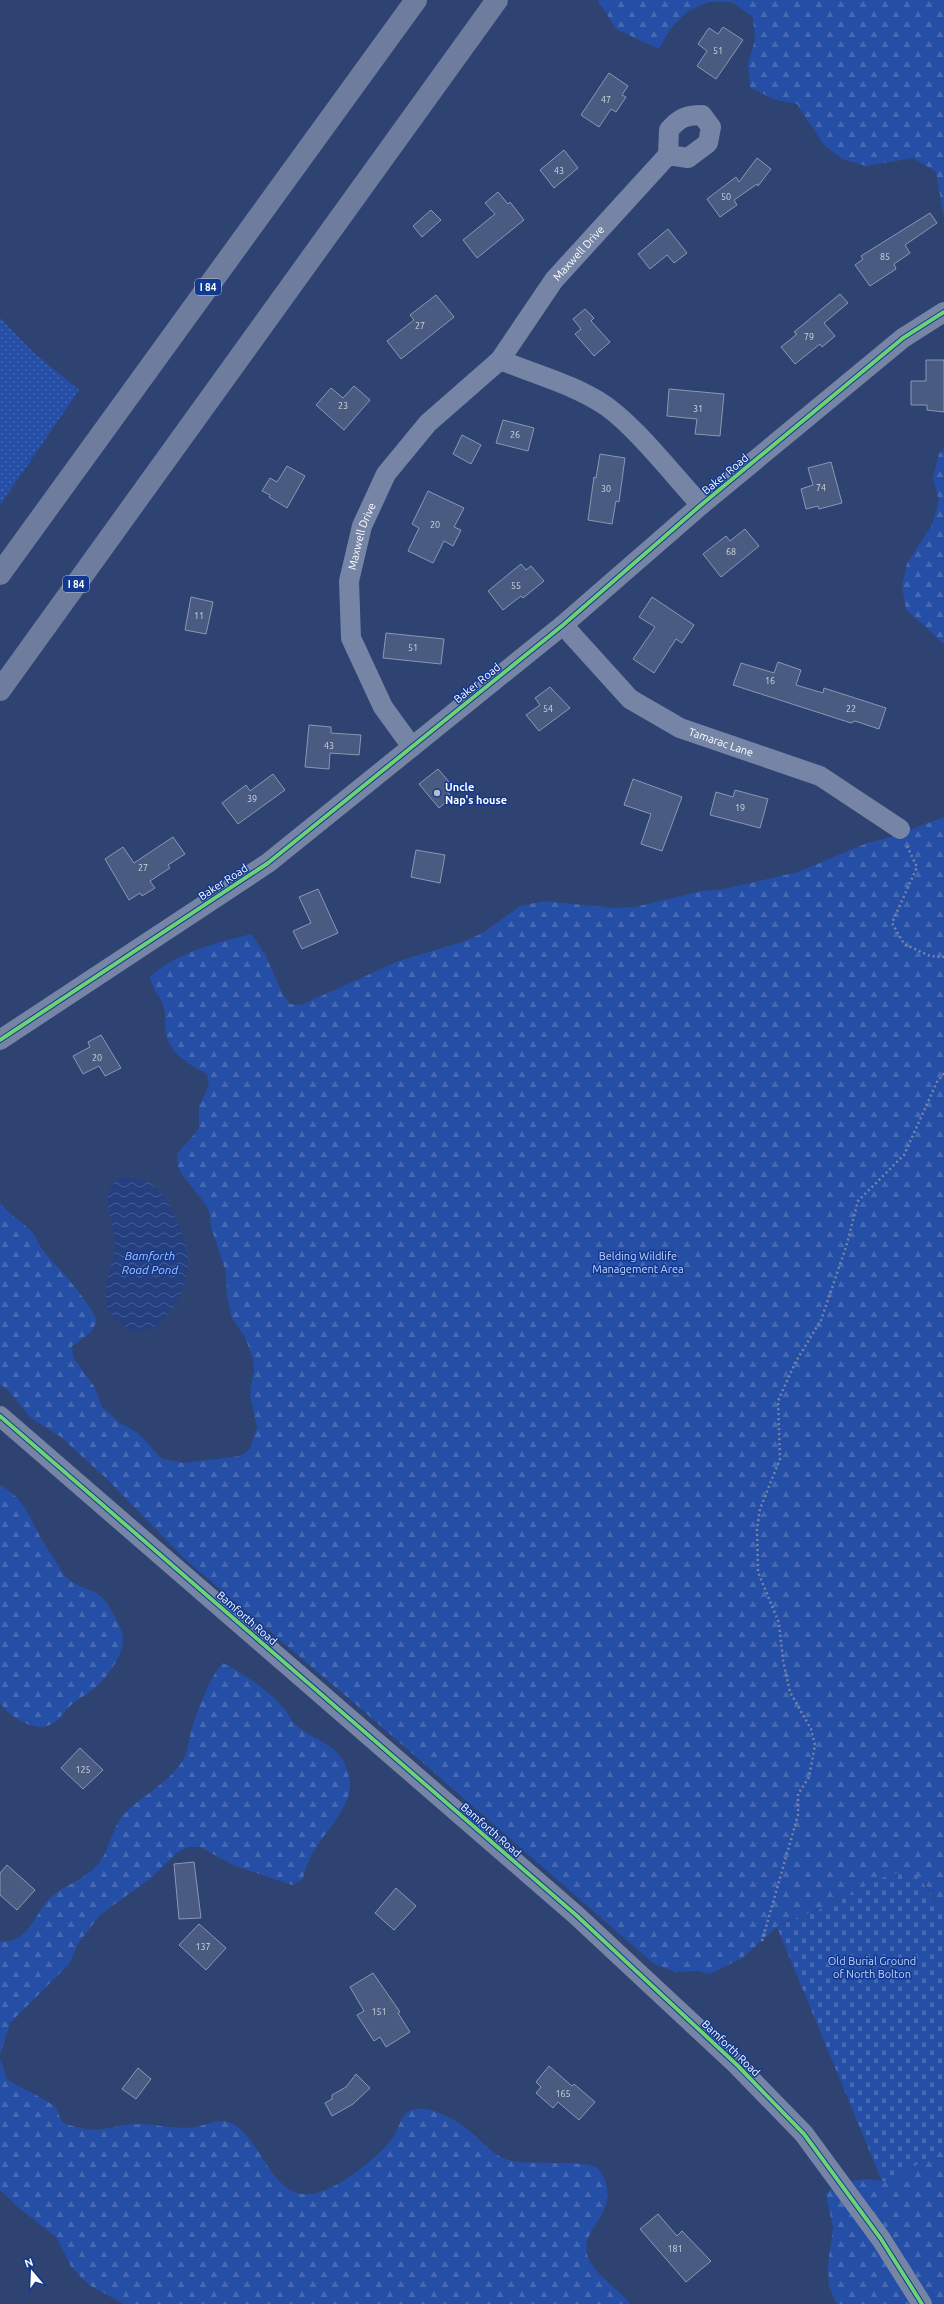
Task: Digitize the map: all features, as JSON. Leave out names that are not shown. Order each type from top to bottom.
[{"type":"highway","name":"I 84","points":[[0,574],[416,0]]},
{"type":"highway","name":"I 84","points":[[0,690],[498,0]]},
{"type":"street","name":"Maxwell Drive","points":[[412,747],[383,707],[351,638],[349,581],[362,526],[386,474],[428,423],[500,360],[554,280],[668,155]]},
{"type":"street","name":"Baker Road","points":[[0,1040],[268,863],[563,625],[701,505],[903,338],[944,312]]},
{"type":"street","points":[[500,360],[571,388],[606,406],[632,429],[701,505]]},
{"type":"street","name":"Tamarac Lane","points":[[563,625],[630,699],[680,728],[820,776],[900,829]]},
{"type":"street","name":"Bamforth Road","points":[[0,1416],[576,1915],[737,2065],[804,2134],[881,2239],[922,2304]]},
{"type":"path","points":[[900,829],[917,867],[892,922],[904,944],[930,956],[944,957]]},
{"type":"path","points":[[762,1941],[798,1815],[798,1794],[809,1777],[815,1745],[811,1729],[790,1692],[783,1660],[779,1623],[758,1572],[756,1529],[760,1509],[780,1459],[778,1401],[795,1363],[821,1320],[846,1247],[858,1201],[904,1155],[937,1082],[944,1073]]},
{"type":"green space","points":[[598,0],[944,0],[944,217],[936,172],[913,158],[866,166],[842,159],[824,145],[797,104],[773,99],[750,87],[748,64],[755,40],[753,17],[732,2],[708,2],[687,12],[671,28],[659,49],[616,29]]},
{"type":"green space","points":[[0,318],[34,353],[79,390],[0,505]]},
{"type":"green space","points":[[944,448],[944,644],[906,609],[902,586],[907,563],[932,525],[939,501],[933,478],[939,454]]},
{"type":"green space","name":"Belding Wildlife Management Area","points":[[944,817],[944,1912],[926,1885],[884,1877],[832,1905],[787,1921],[777,1927],[742,1958],[710,1974],[698,1971],[676,1972],[654,1964],[374,1720],[186,1560],[107,1479],[61,1437],[31,1418],[9,1391],[0,1384],[0,1203],[7,1211],[32,1232],[43,1251],[80,1293],[97,1321],[91,1332],[72,1346],[73,1358],[94,1386],[102,1407],[119,1422],[139,1434],[162,1459],[184,1463],[240,1456],[250,1449],[257,1428],[250,1393],[254,1370],[253,1359],[245,1337],[232,1318],[227,1295],[226,1272],[211,1227],[210,1215],[206,1205],[183,1176],[178,1166],[177,1154],[199,1129],[199,1106],[209,1085],[207,1074],[182,1058],[172,1048],[166,1034],[164,1008],[150,977],[172,961],[185,955],[211,945],[251,934],[265,954],[283,995],[290,1004],[301,1005],[399,961],[462,942],[483,933],[520,906],[544,901],[613,908],[635,907],[702,891],[724,889],[798,872],[867,843],[888,838]]},
{"type":"green space","points":[[0,1485],[15,1496],[26,1510],[43,1542],[64,1575],[78,1585],[98,1594],[112,1611],[122,1632],[122,1648],[109,1673],[89,1693],[76,1701],[57,1720],[51,1725],[47,1726],[34,1726],[21,1721],[14,1717],[0,1703]]},
{"type":"green space","points":[[223,1663],[265,1690],[280,1704],[294,1723],[333,1749],[344,1763],[348,1773],[350,1781],[349,1794],[338,1816],[311,1855],[303,1879],[292,1885],[233,1865],[200,1847],[188,1847],[178,1852],[151,1878],[101,1914],[79,1942],[69,1964],[10,2023],[0,2055],[0,1941],[10,1941],[25,1933],[46,1902],[52,1896],[94,1869],[103,1858],[117,1824],[122,1817],[134,1805],[165,1781],[178,1768],[185,1756],[198,1709],[205,1692]]},
{"type":"green space","name":"Old Burial Ground of North Bolton","points":[[907,1872],[918,1876],[944,1912],[944,2148],[889,2182],[882,2181],[777,1927],[790,1920],[831,1905],[877,1880],[896,1873]]},
{"type":"green space","points":[[0,2059],[7,2079],[55,2106],[62,2122],[84,2129],[101,2129],[139,2124],[187,2128],[220,2121],[229,2122],[240,2129],[250,2139],[275,2177],[285,2187],[297,2193],[311,2194],[321,2192],[356,2172],[387,2145],[395,2134],[406,2113],[418,2109],[430,2110],[454,2120],[469,2130],[494,2152],[508,2160],[528,2163],[569,2163],[591,2165],[597,2168],[602,2174],[607,2192],[603,2212],[589,2237],[587,2254],[599,2274],[630,2304],[124,2304],[89,2285],[72,2268],[56,2237],[19,2208],[0,2190]]},
{"type":"green space","points":[[944,2148],[944,2304],[837,2304],[829,2287],[828,2264],[833,2228],[826,2194],[834,2186],[845,2182],[867,2179],[889,2182]]},
{"type":"water","name":"Bamforth Road Pond","points":[[123,1177],[138,1178],[147,1181],[162,1195],[181,1229],[187,1252],[188,1262],[185,1282],[175,1304],[161,1322],[152,1328],[143,1331],[134,1331],[121,1324],[112,1316],[107,1307],[107,1286],[114,1253],[115,1237],[107,1200],[110,1189]]},
{"type":"building","points":[[723,27],[743,40],[716,79],[697,66],[707,51],[698,44],[709,28],[718,34]]},
{"type":"building","points":[[609,73],[628,86],[622,95],[626,97],[616,112],[611,109],[599,127],[581,115]]},
{"type":"building","points":[[564,150],[578,168],[554,188],[540,170]]},
{"type":"building","points":[[757,158],[771,169],[758,186],[757,184],[734,200],[737,205],[720,217],[707,199],[736,177],[739,182]]},
{"type":"building","points":[[498,192],[508,204],[510,202],[524,220],[477,258],[463,240],[495,214],[485,203]]},
{"type":"building","points":[[431,210],[441,220],[422,237],[413,226]]},
{"type":"building","points":[[930,213],[937,223],[905,245],[910,253],[894,264],[896,269],[870,286],[855,265],[863,259],[861,256]]},
{"type":"building","points":[[668,229],[687,253],[674,263],[667,255],[650,269],[638,254]]},
{"type":"building","points":[[840,294],[848,303],[824,323],[835,336],[822,347],[820,344],[795,364],[781,347],[797,334],[794,332]]},
{"type":"building","points":[[436,295],[454,317],[401,359],[387,341],[414,320],[410,315]]},
{"type":"building","points":[[585,309],[594,318],[591,321],[610,342],[594,356],[575,334],[581,329],[573,319]]},
{"type":"building","points":[[926,360],[944,360],[944,412],[927,410],[927,405],[911,405],[911,381],[926,381]]},
{"type":"building","points":[[354,386],[370,400],[344,430],[316,405],[331,388],[343,398]]},
{"type":"building","points":[[669,389],[724,394],[720,436],[695,434],[697,419],[667,416]]},
{"type":"building","points":[[503,420],[534,428],[528,451],[496,443]]},
{"type":"building","points":[[462,435],[481,445],[471,464],[453,454]]},
{"type":"building","points":[[600,454],[625,458],[619,502],[616,501],[612,524],[588,520],[594,477],[596,478]]},
{"type":"building","points":[[831,462],[842,503],[819,509],[818,506],[806,509],[801,489],[813,485],[808,468]]},
{"type":"building","points":[[287,466],[305,476],[287,508],[262,491],[270,478],[277,482]]},
{"type":"building","points":[[428,491],[464,508],[454,527],[461,530],[453,546],[444,541],[433,563],[408,551],[419,528],[412,524]]},
{"type":"building","points":[[745,529],[759,546],[721,577],[703,554],[726,536],[730,541]]},
{"type":"building","points":[[521,564],[526,570],[531,566],[544,581],[523,598],[521,596],[503,610],[488,591]]},
{"type":"building","points":[[191,597],[213,602],[206,634],[185,630]]},
{"type":"building","points":[[652,597],[694,625],[682,643],[676,639],[654,673],[633,659],[655,627],[639,617]]},
{"type":"building","points":[[386,633],[444,639],[441,664],[383,658]]},
{"type":"building","points":[[778,662],[801,670],[796,685],[823,693],[824,688],[886,708],[879,729],[855,721],[851,723],[733,685],[741,663],[774,673]]},
{"type":"building","points":[[550,687],[570,708],[539,731],[526,715],[540,705],[535,698]]},
{"type":"building","points":[[309,725],[331,727],[331,733],[361,735],[359,755],[330,753],[329,769],[305,767]]},
{"type":"building","name":"Uncle Nap's house","points":[[438,769],[450,783],[444,788],[452,797],[439,808],[419,784]]},
{"type":"building","points":[[273,774],[285,790],[238,824],[222,803],[246,785],[250,791]]},
{"type":"building","points":[[633,779],[682,797],[662,851],[641,844],[651,814],[624,805]]},
{"type":"building","points":[[735,790],[768,799],[760,828],[710,815],[716,792],[733,797]]},
{"type":"building","points":[[173,837],[185,854],[168,865],[170,868],[150,881],[155,888],[142,896],[140,893],[129,900],[105,859],[123,847],[134,863]]},
{"type":"building","points":[[416,850],[445,855],[440,883],[411,877]]},
{"type":"building","points":[[318,889],[338,933],[302,949],[293,931],[311,923],[299,897]]},
{"type":"building","points":[[101,1035],[121,1068],[105,1076],[99,1066],[83,1074],[73,1056],[90,1047],[88,1042]]},
{"type":"building","points":[[80,1748],[103,1770],[83,1789],[61,1768]]},
{"type":"building","points":[[194,1862],[201,1918],[179,1919],[174,1864]]},
{"type":"building","points":[[7,1865],[35,1890],[17,1910],[0,1895],[0,1873]]},
{"type":"building","points":[[396,1888],[416,1906],[394,1930],[375,1913]]},
{"type":"building","points":[[199,1924],[226,1948],[206,1970],[179,1945]]},
{"type":"building","points":[[373,1973],[400,2012],[398,2013],[410,2032],[386,2047],[380,2037],[374,2041],[357,2015],[364,2011],[350,1987]]},
{"type":"building","points":[[549,2066],[572,2086],[574,2084],[595,2102],[579,2120],[558,2102],[553,2108],[536,2093],[541,2087],[536,2082]]},
{"type":"building","points":[[138,2068],[151,2079],[136,2099],[122,2089]]},
{"type":"building","points":[[356,2074],[370,2088],[353,2104],[332,2116],[325,2103],[332,2099],[332,2095],[346,2087]]},
{"type":"building","points":[[658,2214],[677,2236],[682,2231],[711,2261],[686,2282],[640,2229]]},
{"type":"cycle path","points":[[0,1040],[268,863],[563,625],[701,505],[903,338],[944,312]]},
{"type":"cycle path","points":[[0,1416],[576,1915],[737,2065],[804,2134],[881,2239],[922,2304]]},
{"type":"place","name":"Uncle Nap's house","points":[[437,793]]}]
